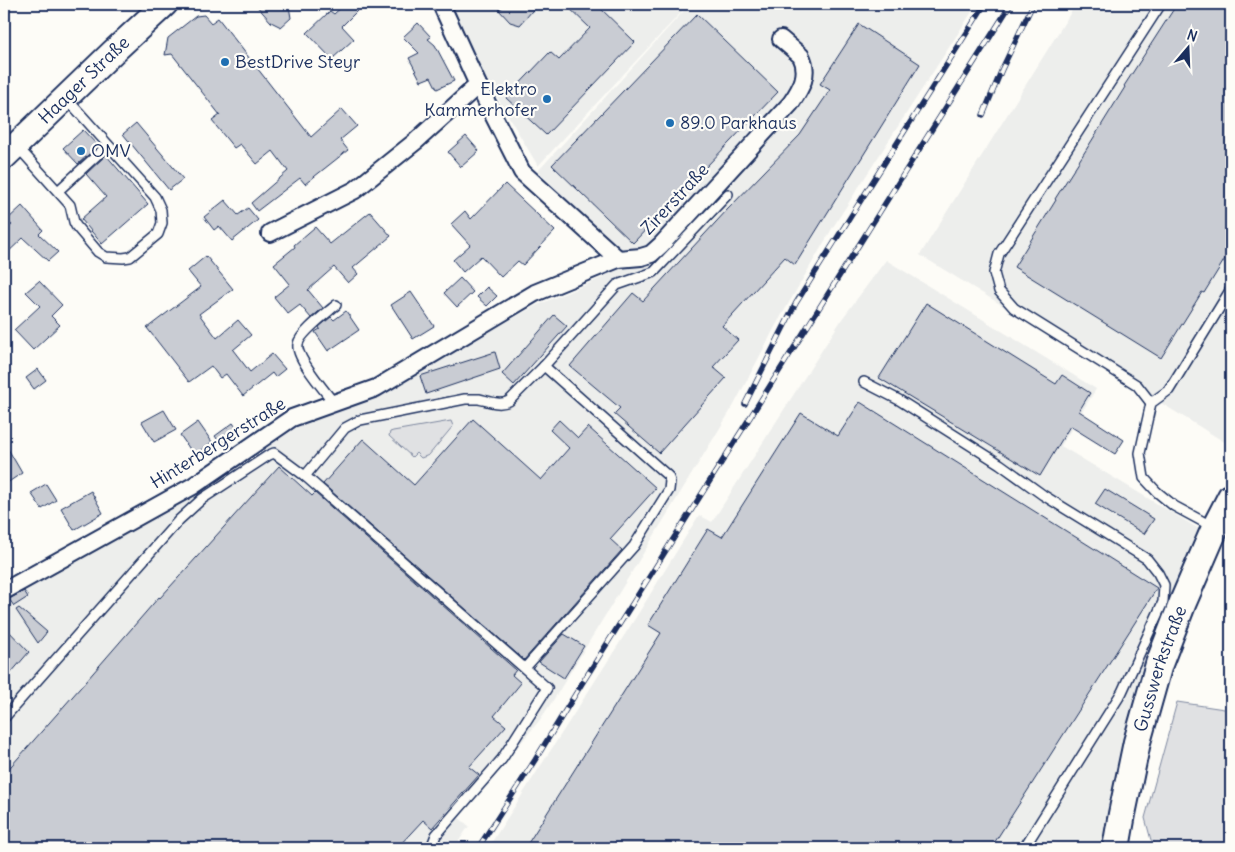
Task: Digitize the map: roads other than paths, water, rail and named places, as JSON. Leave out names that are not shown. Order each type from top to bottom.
[{"type":"main road","name":"Haager Straße","points":[[10,151],[165,4]]},
{"type":"main road","name":"Gusswerkstraße","points":[[1116,848],[1137,742],[1159,664],[1183,602],[1215,528],[1231,497]]},
{"type":"street","points":[[441,4],[478,85],[522,172],[618,259]]},
{"type":"street","name":"Zirerstraße","points":[[618,259],[651,254],[661,245],[791,103],[804,81],[804,62],[801,56],[781,39]]},
{"type":"street","points":[[270,233],[355,190],[416,141],[478,85]]},
{"type":"street","name":"Hinterbergerstraße","points":[[4,591],[192,486],[292,418],[376,388],[534,293],[618,259]]},
{"type":"lane","points":[[1151,403],[1137,385],[1014,308],[998,291],[994,273],[999,254],[1161,4]]},
{"type":"lane","points":[[10,151],[58,191],[70,205],[76,226],[98,252],[106,256],[130,257],[158,234],[162,223],[161,210],[155,197],[66,97]]},
{"type":"lane","points":[[58,191],[108,145]]},
{"type":"lane","points":[[305,476],[345,428],[360,420],[465,398],[498,404],[506,403],[512,399],[617,285],[654,272],[728,194]]},
{"type":"lane","points":[[1215,528],[1174,506],[1157,492],[1144,478],[1140,453],[1151,403],[1169,390],[1231,289]]},
{"type":"lane","points":[[334,403],[307,368],[298,353],[298,344],[302,336],[336,305]]},
{"type":"lane","points":[[525,668],[634,546],[669,490],[670,481],[668,476],[544,366]]},
{"type":"lane","points":[[864,382],[899,400],[1000,464],[1043,495],[1147,559],[1158,573],[1164,585],[1163,602],[1122,692],[1024,848]]},
{"type":"lane","points":[[4,718],[192,507],[272,454],[278,455],[305,476],[547,688],[502,759],[436,835],[431,848]]},
{"type":"railway","points":[[745,404],[796,303],[985,4]]},
{"type":"railway","points":[[478,848],[1011,4]]},
{"type":"railway","points":[[983,115],[1002,69],[1033,4]]},
{"type":"place","name":"BestDrive Steyr","points":[[225,62]]},
{"type":"place","name":"Elektro Kammerhofer","points":[[547,99]]},
{"type":"place","name":"89.0 Parkhaus","points":[[670,123]]},
{"type":"place","name":"OMV","points":[[81,151]]}]
